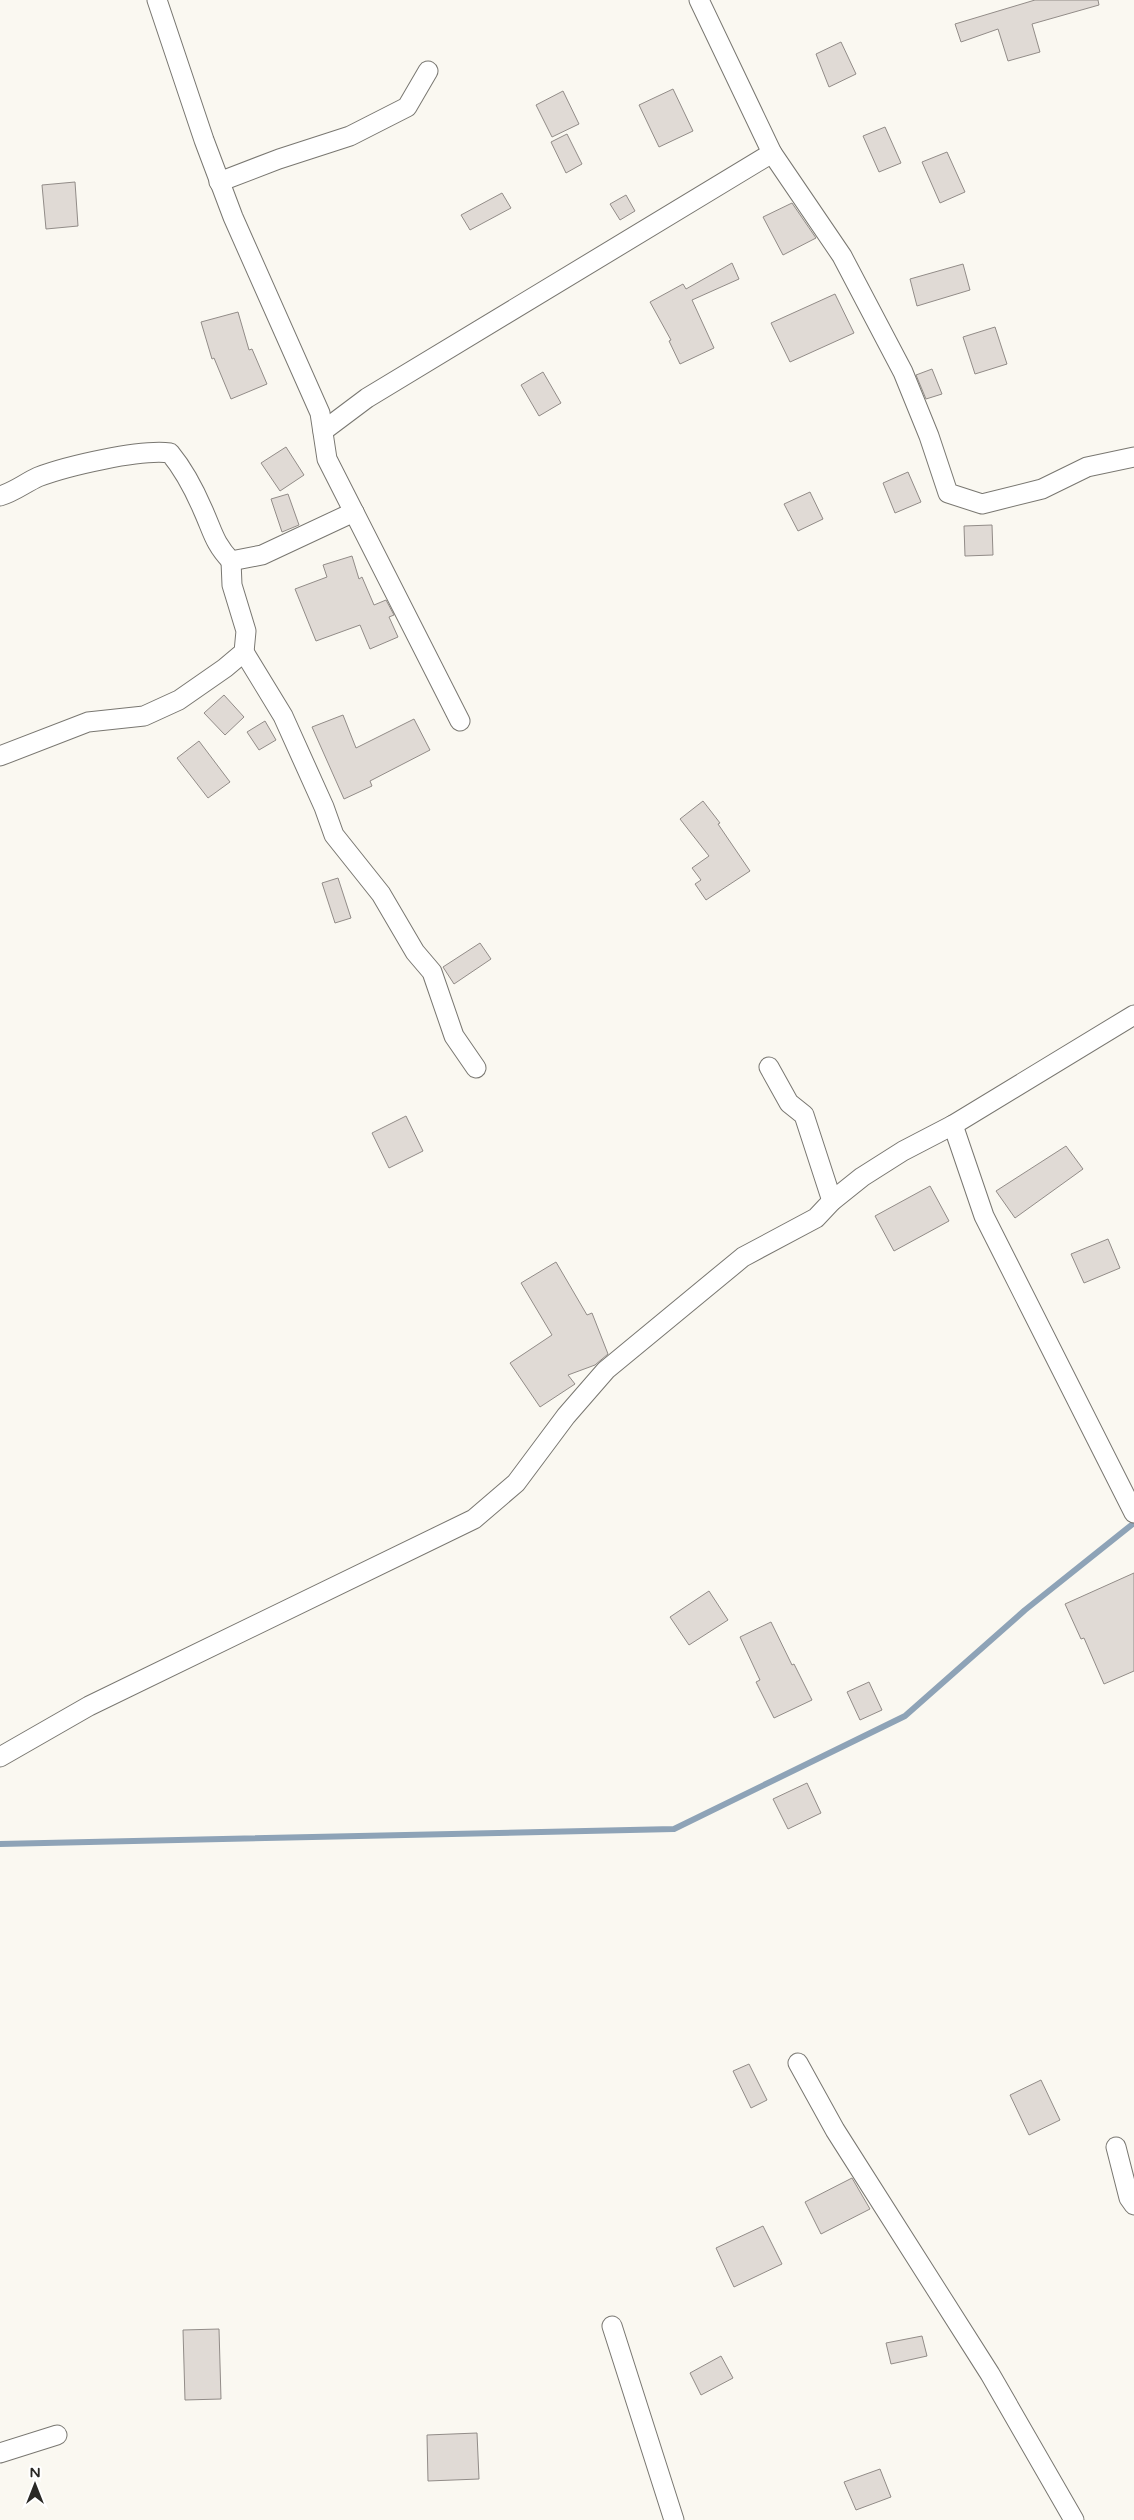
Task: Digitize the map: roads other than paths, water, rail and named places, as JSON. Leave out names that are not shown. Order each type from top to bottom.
[{"type":"street","points":[[158,0],[219,182],[292,355],[320,413],[326,459],[460,721]]},
{"type":"street","points":[[699,0],[772,153],[842,256],[903,372],[929,436],[948,493],[982,504],[1042,489],[1087,467],[1134,456]]},
{"type":"street","points":[[219,182],[279,159],[350,136],[407,107],[428,71]]},
{"type":"street","points":[[323,431],[367,398],[772,153]]},
{"type":"street","points":[[0,496],[39,477],[102,461],[155,451],[170,453],[184,470],[204,510],[218,547],[231,560],[232,585],[246,631],[244,652],[283,716],[324,807],[334,835],[381,894],[415,952],[432,972],[454,1036],[476,1068]]},
{"type":"street","points":[[231,560],[262,555],[354,512]]},
{"type":"street","points":[[0,756],[88,722],[144,716],[178,700],[225,668],[244,652]]},
{"type":"street","points":[[0,1757],[89,1706],[474,1519],[516,1482],[566,1416],[606,1370],[743,1256],[809,1223],[832,1201],[862,1177],[953,1125],[1134,1015]]},
{"type":"street","points":[[769,1067],[789,1103],[804,1115],[832,1201]]},
{"type":"street","points":[[953,1125],[984,1216],[1134,1513]]},
{"type":"street","points":[[798,2064],[835,2130],[990,2374],[1074,2520]]},
{"type":"street","points":[[1116,2147],[1129,2198],[1134,2205]]},
{"type":"street","points":[[612,2326],[674,2520]]},
{"type":"street","points":[[0,2453],[57,2435]]},
{"type":"waterway","points":[[0,1844],[674,1829],[905,1716],[1025,1610],[1134,1523]]}]
